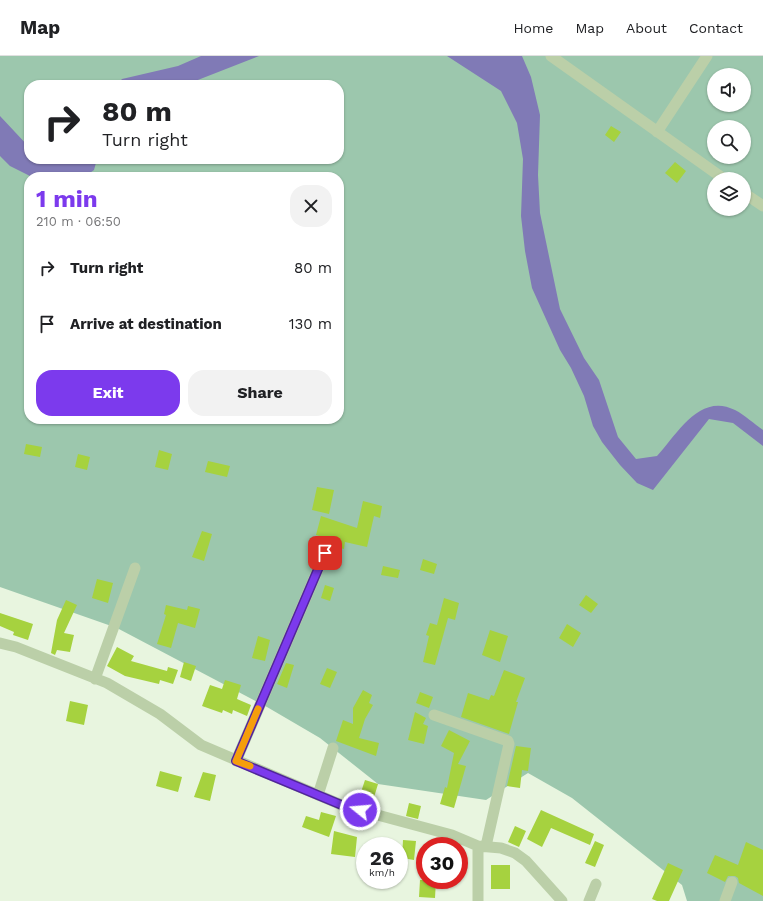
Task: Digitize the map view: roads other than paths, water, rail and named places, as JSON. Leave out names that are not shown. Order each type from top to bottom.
[{"type":"street","points":[[551,56],[714,172]]},
{"type":"street","points":[[657,132],[707,56]]},
{"type":"street","points":[[751,198],[763,206]]},
{"type":"street","points":[[236,761],[325,553]]},
{"type":"street","points":[[96,679],[135,568]]},
{"type":"street","points":[[0,643],[16,647],[107,683],[160,714],[201,746],[344,806],[452,835],[482,846],[501,848],[515,853],[526,861],[562,901]]},
{"type":"street","points":[[434,715],[508,741],[509,744],[482,846],[478,901]]},
{"type":"street","points":[[318,795],[333,748]]},
{"type":"street","points":[[725,901],[732,882]]},
{"type":"street","points":[[588,901],[596,884]]}]
